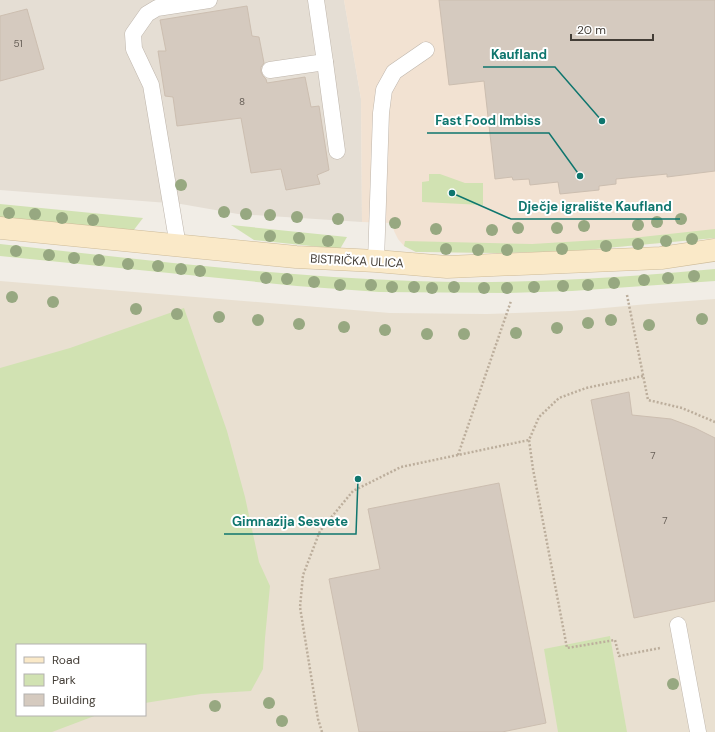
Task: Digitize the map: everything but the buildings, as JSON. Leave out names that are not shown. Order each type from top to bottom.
[{"type":"main road","name":"BISTRIČKA ULICA","points":[[0,228],[296,257],[376,261],[447,267],[661,258],[715,250]]},
{"type":"lane","points":[[178,246],[151,85],[134,49],[133,34],[147,14],[157,8],[209,0]]},
{"type":"lane","points":[[316,0],[337,151]]},
{"type":"lane","points":[[376,261],[381,113],[384,90],[394,72],[426,50]]},
{"type":"lane","points":[[270,70],[325,62]]},
{"type":"lane","points":[[678,624],[698,732]]},
{"type":"path","points":[[627,295],[648,400],[682,408],[715,422]]},
{"type":"path","points":[[458,455],[511,301]]},
{"type":"path","points":[[643,376],[586,388],[559,398],[539,417],[529,440],[533,469],[567,648],[615,640],[619,656],[682,644]]},
{"type":"path","points":[[322,732],[318,719],[300,607],[303,575],[320,531],[353,491],[401,467],[529,440]]},
{"type":"shaded area","points":[[0,0],[344,0],[361,99],[362,222],[238,214],[181,204],[0,190]]},
{"type":"shaded area","points":[[344,0],[715,0],[715,238],[573,251],[499,253],[416,252],[404,246],[398,239],[392,223],[362,222],[361,99]]},
{"type":"shaded area","points":[[0,281],[390,313],[487,314],[571,311],[715,299],[715,732],[0,732]]},
{"type":"green space","points":[[429,174],[440,174],[465,183],[483,183],[483,205],[422,202],[422,182],[429,181]]},
{"type":"green space","points":[[0,204],[143,218],[133,231],[0,220]]},
{"type":"green space","points":[[231,225],[347,237],[340,249],[254,240]]},
{"type":"green space","points":[[715,229],[715,238],[573,251],[499,253],[416,252],[404,246],[405,241],[532,244],[632,238]]},
{"type":"green space","points":[[0,244],[154,261],[361,279],[451,282],[564,280],[715,269],[715,281],[572,291],[506,293],[379,292],[297,286],[0,256]]},
{"type":"green space","points":[[184,308],[227,431],[245,497],[259,562],[270,586],[263,669],[251,691],[201,694],[146,703],[146,644],[16,644],[16,716],[94,716],[52,732],[0,732],[0,368],[70,348]]},
{"type":"green space","points":[[610,636],[627,732],[558,732],[544,649]]},
{"type":"place","name":"Kaufland","points":[[602,121]]},
{"type":"place","name":"Fast Food Imbiss","points":[[580,176]]},
{"type":"place","name":"Dječje igralište Kaufland","points":[[452,193]]},
{"type":"place","name":"Gimnazija Sesvete","points":[[358,479]]}]
